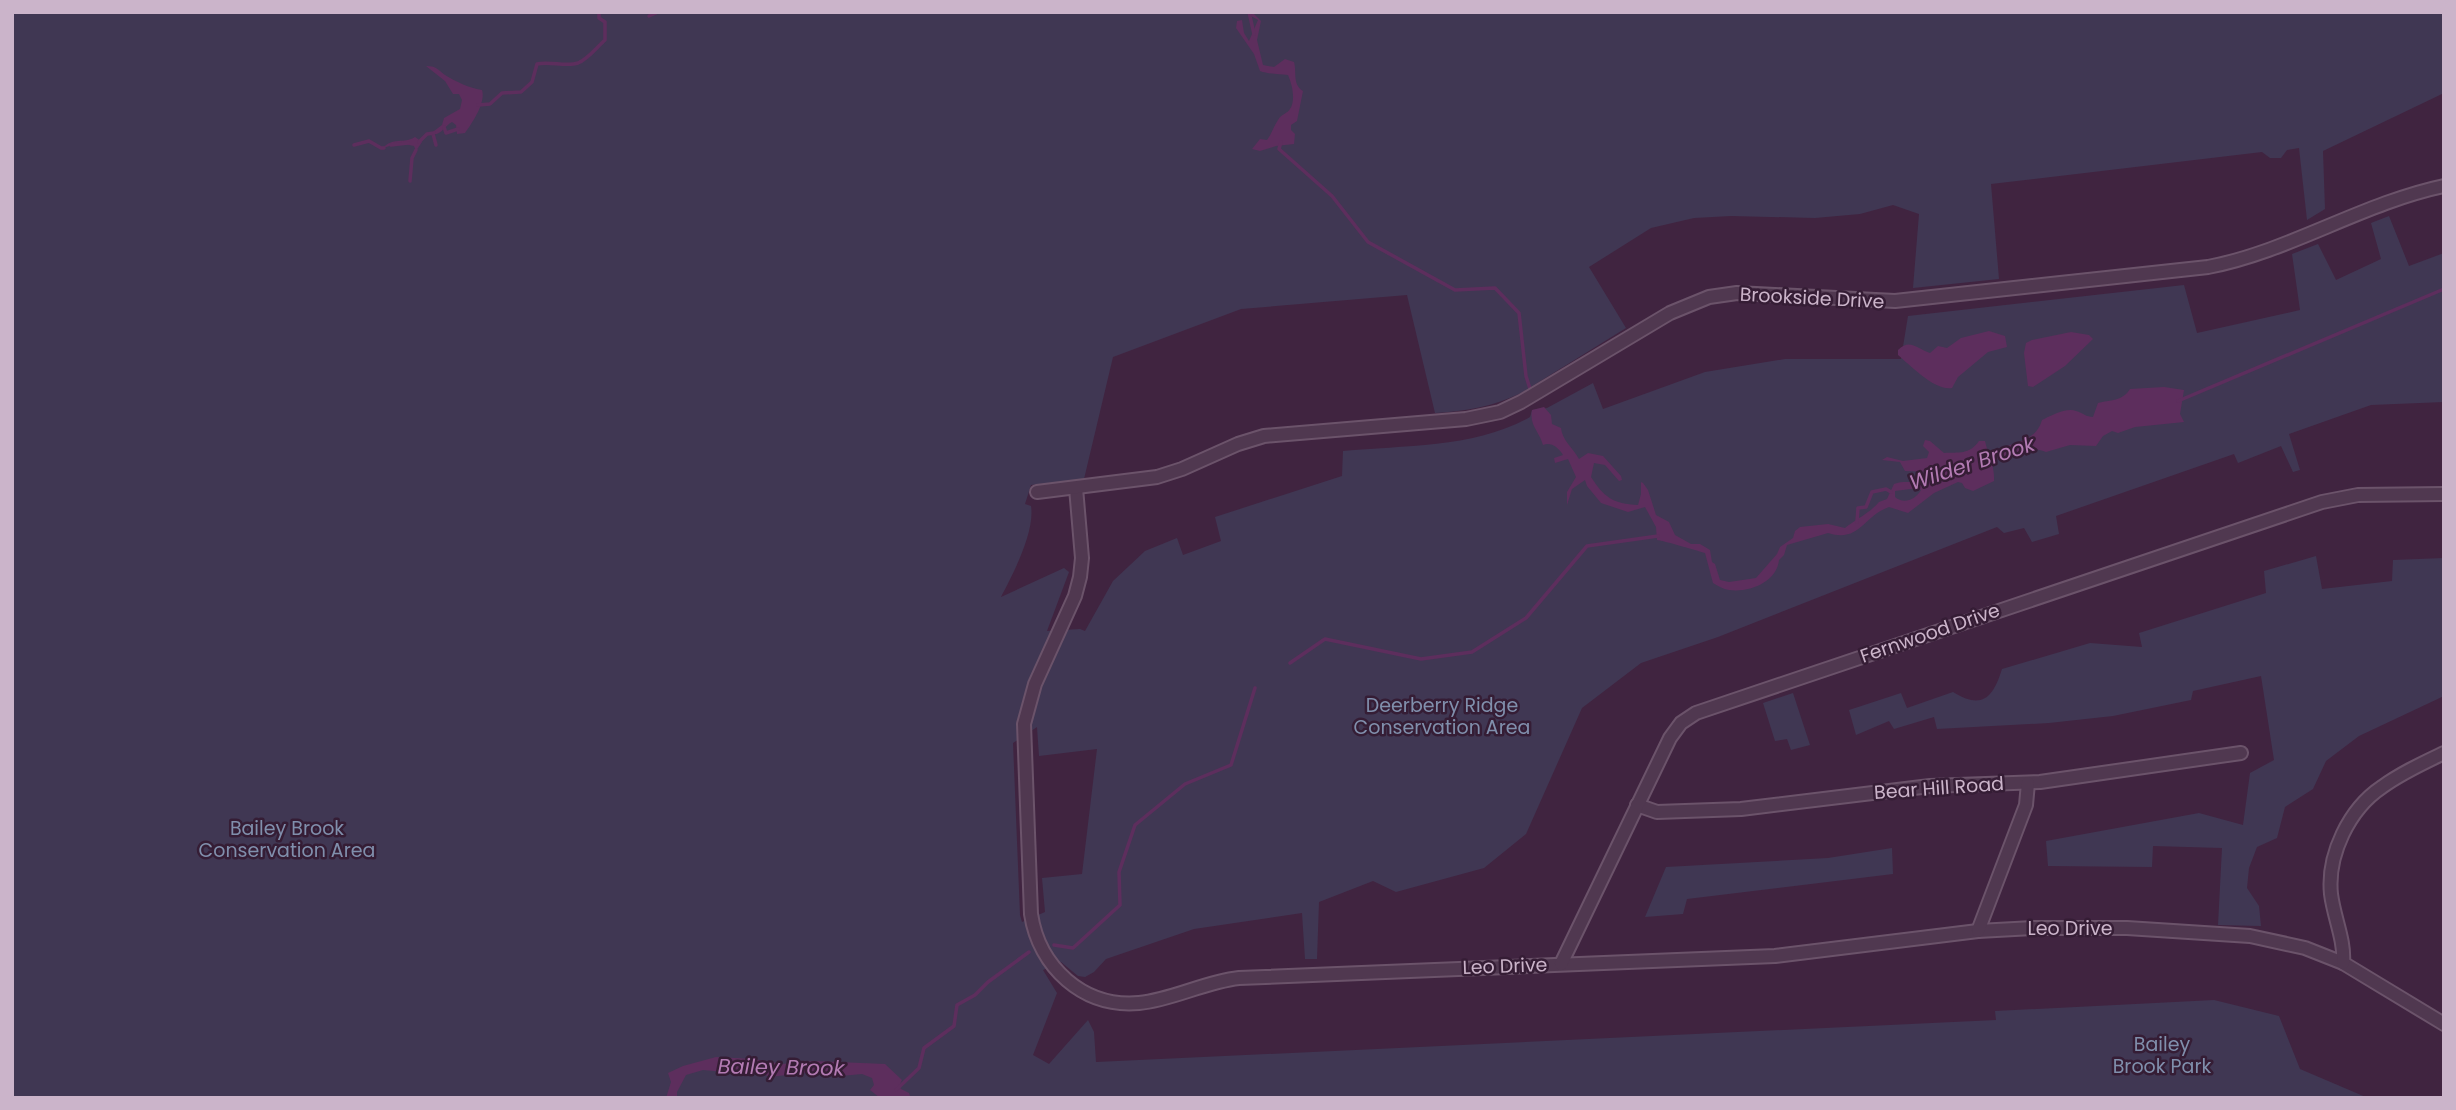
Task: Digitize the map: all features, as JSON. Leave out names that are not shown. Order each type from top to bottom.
[{"type":"street","name":"Brookside Drive","points":[[1037,492],[1167,474],[1264,436],[1465,419],[1500,412],[1670,313],[1709,297],[1737,293],[1895,301],[2208,267],[2242,258],[2413,193],[2444,186]]},
{"type":"street","name":"Leo Drive","points":[[1076,488],[1082,558],[1080,578],[1075,596],[1030,697],[1023,738],[1032,923],[1043,952],[1061,976],[1086,993],[1105,1000],[1142,1003],[1220,980],[1239,978],[1775,956],[1978,931],[2087,928],[2218,933],[2278,941],[2305,948],[2343,963],[2444,1024]]},
{"type":"street","name":"Fernwood Drive","points":[[1561,964],[1674,733],[1686,719],[1702,710],[2322,502],[2358,495],[2444,494]]},
{"type":"street","points":[[2343,963],[2343,947],[2334,918],[2331,891],[2333,863],[2341,839],[2356,813],[2381,787],[2444,752]]},
{"type":"street","name":"Bear Hill Road","points":[[1637,805],[1657,812],[1729,810],[1930,786],[2028,783],[2241,753]]},
{"type":"street","points":[[1978,931],[2026,805],[2028,783]]},
{"type":"green space","points":[[12,12],[2444,12],[2444,93],[2323,151],[2325,209],[2307,220],[2299,148],[2287,150],[2281,158],[2270,158],[2262,152],[1991,184],[1999,279],[1913,288],[1919,214],[1893,205],[1860,214],[1815,218],[1694,218],[1651,228],[1589,267],[1626,328],[1521,393],[1479,408],[1457,411],[1435,413],[1407,295],[1241,309],[1113,357],[1084,479],[1031,485],[1025,504],[1031,506],[1030,528],[1017,565],[1001,597],[1064,568],[1069,572],[1047,631],[1085,631],[1113,581],[1145,551],[1177,538],[1183,555],[1221,541],[1215,517],[1342,476],[1343,451],[1439,443],[1486,435],[1530,417],[1532,410],[1547,408],[1593,383],[1603,409],[1705,372],[1785,359],[1901,359],[1908,316],[2184,285],[2197,333],[2300,310],[2292,254],[2318,244],[2336,280],[2381,259],[2371,223],[2389,216],[2409,266],[2444,253],[2444,402],[2371,405],[2289,434],[2300,470],[2293,472],[2281,446],[2238,463],[2234,454],[2056,516],[2059,534],[2032,542],[2024,528],[2004,533],[1997,527],[1718,637],[1641,663],[1582,708],[1526,834],[1484,868],[1396,892],[1373,881],[1319,902],[1317,959],[1305,959],[1302,913],[1194,929],[1106,959],[1085,977],[1078,976],[1061,962],[1043,970],[1057,993],[1033,1055],[1049,1064],[1088,1020],[1094,1032],[1096,1062],[1996,1020],[1995,1011],[2214,1000],[2279,1016],[2300,1069],[2368,1098],[12,1098]],"holes":[[[1037,727],[1039,756],[1097,749],[1082,874],[1042,878],[1045,912],[1022,922],[1013,743]]]},
{"type":"green space","points":[[2316,556],[2322,589],[2392,581],[2393,560],[2444,558],[2444,696],[2359,736],[2326,761],[2313,789],[2285,807],[2277,838],[2257,847],[2249,868],[2247,888],[2259,906],[2261,926],[2218,925],[2222,848],[2153,846],[2152,867],[2048,866],[2046,841],[2199,813],[2243,825],[2250,773],[2274,760],[2261,676],[2193,691],[2191,700],[2113,716],[2049,723],[1937,729],[1934,717],[1894,729],[1889,721],[1856,735],[1849,710],[1901,693],[1907,708],[1953,692],[1979,700],[1990,694],[2002,669],[2090,643],[2142,647],[2139,633],[2266,593],[2264,571]]},
{"type":"green space","points":[[1793,693],[1810,745],[1791,750],[1787,739],[1775,741],[1763,703]]},
{"type":"green space","points":[[1892,848],[1893,874],[1687,899],[1683,914],[1645,917],[1666,867],[1828,858]]},
{"type":"water","points":[[1244,12],[1252,12],[1261,21],[1257,40],[1263,65],[1274,67],[1285,59],[1294,62],[1296,81],[1303,91],[1297,121],[1291,125],[1295,134],[1294,144],[1260,151],[1252,149],[1260,139],[1267,140],[1279,118],[1290,109],[1293,97],[1288,75],[1260,71],[1254,54],[1236,28],[1237,21],[1242,20],[1244,33],[1249,41],[1258,20]]},
{"type":"water","points":[[426,66],[434,67],[463,84],[482,90],[480,106],[465,133],[457,134],[456,125],[452,122],[440,133],[430,134],[442,125],[444,118],[460,109],[462,100],[459,94],[453,94],[445,81]]},
{"type":"water","points":[[415,137],[422,142],[416,151],[414,146],[399,143],[383,148],[390,143]]},
{"type":"water","points":[[1989,331],[2005,336],[2007,347],[1988,352],[1958,377],[1952,388],[1931,382],[1898,355],[1898,350],[1906,345],[1930,353],[1938,346],[1947,348],[1961,338]]},
{"type":"water","points":[[2071,332],[2089,335],[2093,339],[2065,366],[2033,387],[2028,386],[2024,353],[2026,343]]},
{"type":"water","points":[[2164,387],[2184,390],[2180,414],[2184,422],[2135,427],[2118,433],[2112,431],[2103,436],[2096,446],[2070,445],[2046,452],[2034,450],[1997,459],[2001,449],[2031,436],[2042,420],[2054,414],[2072,410],[2093,417],[2098,403],[2120,398],[2130,389]]},
{"type":"water","points":[[1544,407],[1551,415],[1552,424],[1561,428],[1579,459],[1588,453],[1603,456],[1621,476],[1622,480],[1619,481],[1605,465],[1594,463],[1591,477],[1610,498],[1638,505],[1641,482],[1643,483],[1656,515],[1669,522],[1675,535],[1710,550],[1720,580],[1729,582],[1756,578],[1800,527],[1828,524],[1845,528],[1887,499],[1894,484],[1922,482],[1931,478],[1931,472],[1905,471],[1900,462],[1882,460],[1887,457],[1903,461],[1927,458],[1929,452],[1923,446],[1925,440],[1944,453],[1967,451],[1979,441],[1985,441],[1994,481],[1973,491],[1958,482],[1934,493],[1908,513],[1889,507],[1880,511],[1855,532],[1839,535],[1828,533],[1787,545],[1777,568],[1768,580],[1753,588],[1729,590],[1713,583],[1705,553],[1657,540],[1656,527],[1645,507],[1628,512],[1601,503],[1585,480],[1572,489],[1567,505],[1567,492],[1576,477],[1568,459],[1555,463],[1554,458],[1563,455],[1559,450],[1552,445],[1543,445],[1533,424],[1532,410]],"holes":[[[1918,488],[1921,490],[1910,500],[1902,501],[1895,497],[1895,491]]]},
{"type":"water","name":"Bailey Brook","points":[[716,1057],[782,1064],[814,1061],[885,1064],[902,1080],[899,1086],[910,1096],[880,1098],[870,1090],[874,1085],[872,1078],[862,1074],[841,1076],[810,1072],[770,1077],[760,1073],[703,1070],[686,1075],[677,1092],[677,1098],[666,1098],[671,1082],[668,1073]]},
{"type":"waterway","points":[[478,105],[490,104],[502,93],[521,92],[532,82],[537,64],[573,64],[585,59],[605,40],[605,22],[599,18],[599,12]]},
{"type":"waterway","points":[[649,16],[658,12]]},
{"type":"waterway","name":"Wilder Brook","points":[[1249,12],[1254,34]]},
{"type":"waterway","points":[[444,127],[446,133],[458,129]]},
{"type":"waterway","points":[[419,142],[427,134],[434,133]]},
{"type":"waterway","points":[[433,134],[436,145]]},
{"type":"waterway","points":[[354,145],[369,141],[384,148]]},
{"type":"waterway","name":"Wilder Brook","points":[[1281,142],[1279,149],[1332,196],[1368,242],[1455,290],[1495,288],[1519,313],[1526,376],[1531,392]]},
{"type":"waterway","points":[[391,145],[408,143]]},
{"type":"waterway","points":[[410,181],[412,158],[416,150]]},
{"type":"waterway","name":"Wilder Brook","points":[[2178,401],[2444,289]]},
{"type":"waterway","name":"Wilder Brook","points":[[1984,457],[2003,451]]},
{"type":"waterway","name":"Wilder Brook","points":[[1915,483],[1933,475]]},
{"type":"waterway","points":[[1857,522],[1858,508],[1866,507],[1872,492],[1886,489],[1891,492]]},
{"type":"waterway","points":[[1290,663],[1325,639],[1421,659],[1472,652],[1526,618],[1587,546],[1658,536]]},
{"type":"waterway","points":[[1054,945],[1073,948],[1120,905],[1119,872],[1135,825],[1185,784],[1231,765],[1255,688]]},
{"type":"waterway","points":[[896,1090],[919,1068],[924,1048],[954,1026],[957,1005],[975,995],[1029,952]]},
{"type":"park label","name":"Deerberry Ridge Conservation Area","points":[[1442,716]]},
{"type":"park label","name":"Bailey Brook Conservation Area","points":[[287,839]]},
{"type":"park label","name":"Bailey Brook Park","points":[[2162,1055]]}]
